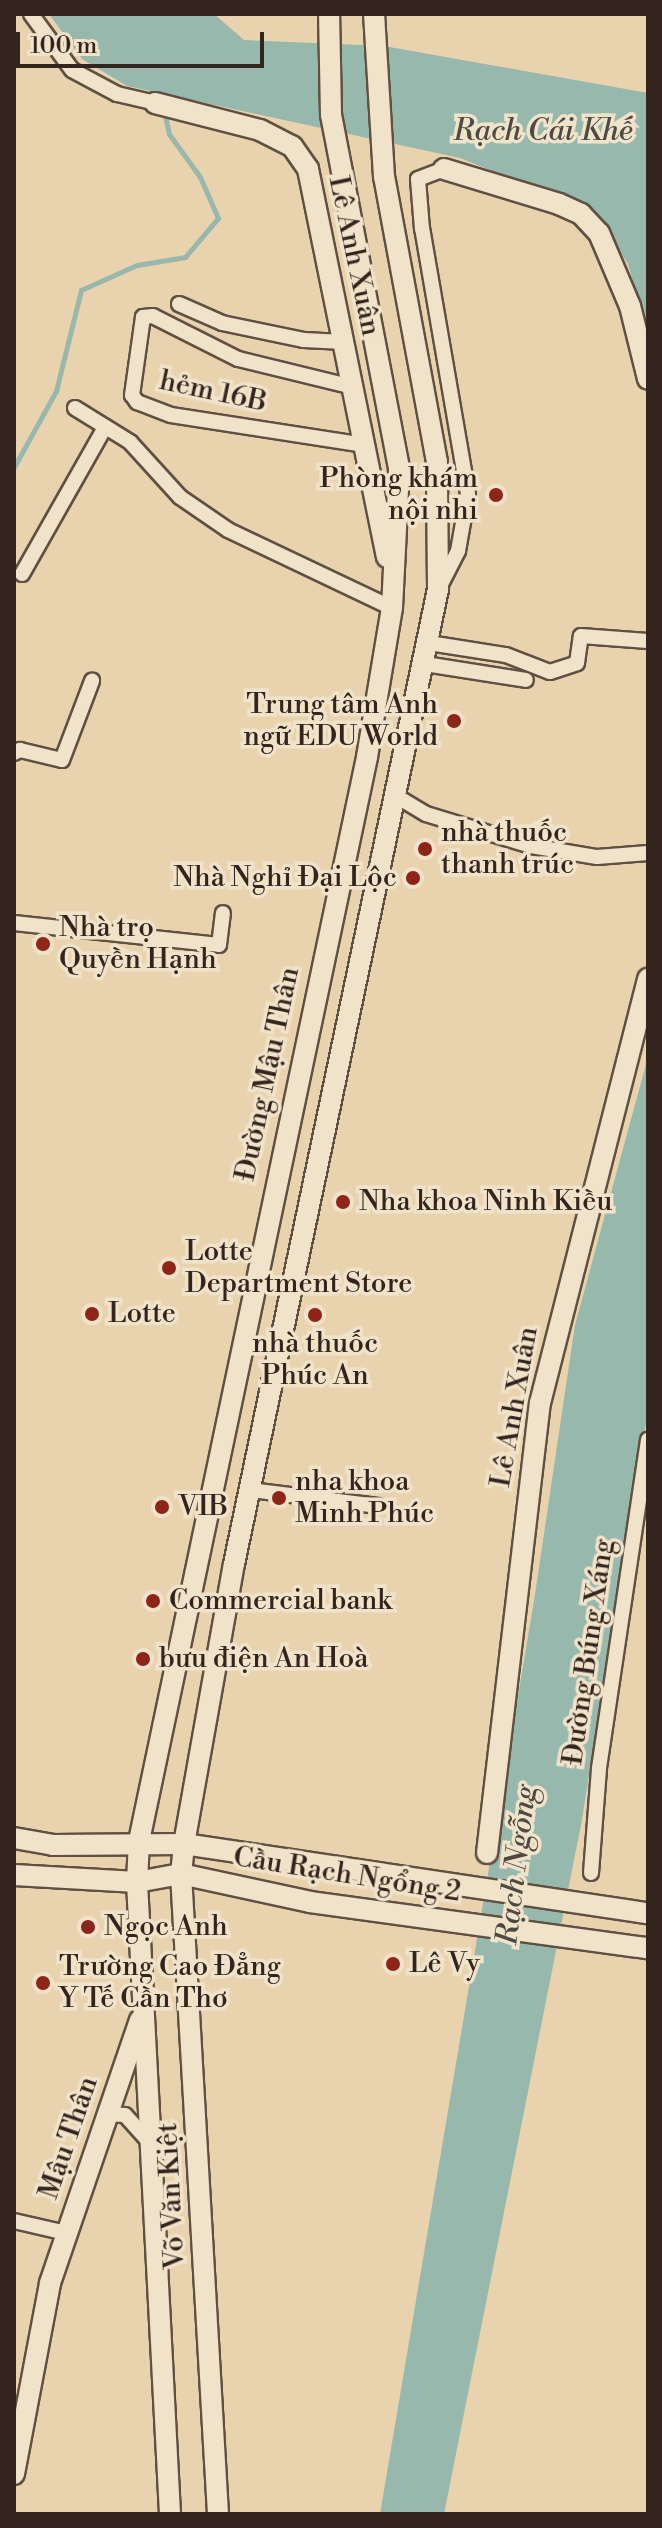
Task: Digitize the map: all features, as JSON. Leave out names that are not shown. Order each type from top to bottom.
[{"type":"main road","name":"Đường Mậu Thân","points":[[137,1882],[139,1841],[240,1363],[271,1194],[367,757],[392,608],[399,468],[331,115],[329,14]]},
{"type":"main road","points":[[184,1844],[275,1370],[425,664],[438,589],[437,462],[378,133],[374,14]]},
{"type":"main road","name":"Lê Anh Xuân","points":[[163,105],[260,130],[292,146],[308,169],[393,585]]},
{"type":"main road","points":[[444,169],[559,204],[581,214],[599,233],[630,306],[648,379]]},
{"type":"main road","name":"Lê Anh Xuân","points":[[487,1853],[540,1403],[648,979]]},
{"type":"main road","points":[[240,1363],[275,1370]]},
{"type":"main road","name":"Cầu Rạch Ngổng 2","points":[[14,1838],[52,1845],[139,1841],[184,1844],[313,1859],[648,1913]]},
{"type":"main road","name":"Võ Văn Kiệt","points":[[184,1844],[181,1874],[218,2514]]},
{"type":"main road","points":[[14,1875],[137,1882],[181,1874]]},
{"type":"main road","name":"Cầu Rạch Ngổng 2","points":[[181,1874],[310,1902],[648,1948]]},
{"type":"main road","name":"Võ Văn Kiệt","points":[[137,1882],[170,2514]]},
{"type":"main road","name":"Mậu Thân","points":[[14,2474],[50,2283],[144,2010]]},
{"type":"street","name":"Lê Anh Xuân","points":[[31,14],[72,70],[117,94],[163,105]]},
{"type":"street","points":[[438,589],[458,551],[468,494],[422,229],[418,179],[444,169]]},
{"type":"street","points":[[179,304],[222,323],[304,340],[344,342]]},
{"type":"street","name":"hẻm 16B","points":[[353,387],[238,359],[153,316],[143,317],[132,395],[137,402],[171,415],[365,445]]},
{"type":"street","points":[[75,408],[130,442],[180,497],[228,530],[392,608]]},
{"type":"street","points":[[22,574],[105,427]]},
{"type":"street","points":[[429,643],[506,655],[550,672],[577,663],[581,630],[648,641]]},
{"type":"street","points":[[425,664],[526,680]]},
{"type":"street","points":[[14,753],[62,760],[92,681]]},
{"type":"street","points":[[396,796],[426,814],[531,846],[597,857],[648,853]]},
{"type":"street","points":[[14,923],[219,945],[223,913]]},
{"type":"street","name":"Đường Búng Xáng","points":[[591,1873],[599,1768],[648,1440]]},
{"type":"street","points":[[251,1490],[377,1506]]},
{"type":"street","points":[[106,2114],[125,2115],[151,2144]]},
{"type":"street","points":[[14,2221],[66,2233]]},
{"type":"water","name":"Rạch Cái Khế","points":[[49,14],[214,14],[244,40],[384,46],[648,93],[648,334],[628,264],[606,230],[579,206],[460,158],[127,86],[82,59]]},
{"type":"water","name":"Rạch Ngỗng","points":[[648,1057],[648,1410],[581,1825],[444,2514],[380,2514],[534,1601],[575,1325]]},
{"type":"waterway","points":[[14,467],[56,391],[81,290],[137,265],[185,257],[218,218],[200,177],[169,134],[164,111]]},
{"type":"place","name":"Phòng khám nội nhi","points":[[496,495]]},
{"type":"place","name":"Trung tâm Anh ngữ EDU World","points":[[454,721]]},
{"type":"place","name":"nhà thuốc thanh trúc","points":[[425,849]]},
{"type":"place","name":"Nhà Nghỉ Đại Lộc","points":[[413,878]]},
{"type":"place","name":"Nhà trọ Quyền Hạnh","points":[[43,944]]},
{"type":"place","name":"Nha khoa Ninh Kiều","points":[[343,1202]]},
{"type":"place","name":"Lotte Department Store","points":[[169,1268]]},
{"type":"place","name":"Lotte","points":[[92,1314]]},
{"type":"place","name":"nhà thuốc Phúc An","points":[[315,1315]]},
{"type":"place","name":"nha khoa Minh Phúc","points":[[279,1498]]},
{"type":"place","name":"VIB","points":[[162,1507]]},
{"type":"place","name":"Commercial bank","points":[[153,1601]]},
{"type":"place","name":"bưu điện An Hoà","points":[[143,1659]]},
{"type":"place","name":"Ngọc Anh","points":[[88,1927]]},
{"type":"place","name":"Lê Vy","points":[[393,1964]]},
{"type":"place","name":"Trường Cao Đẳng Y Tế Cần Thơ","points":[[43,1983]]}]
